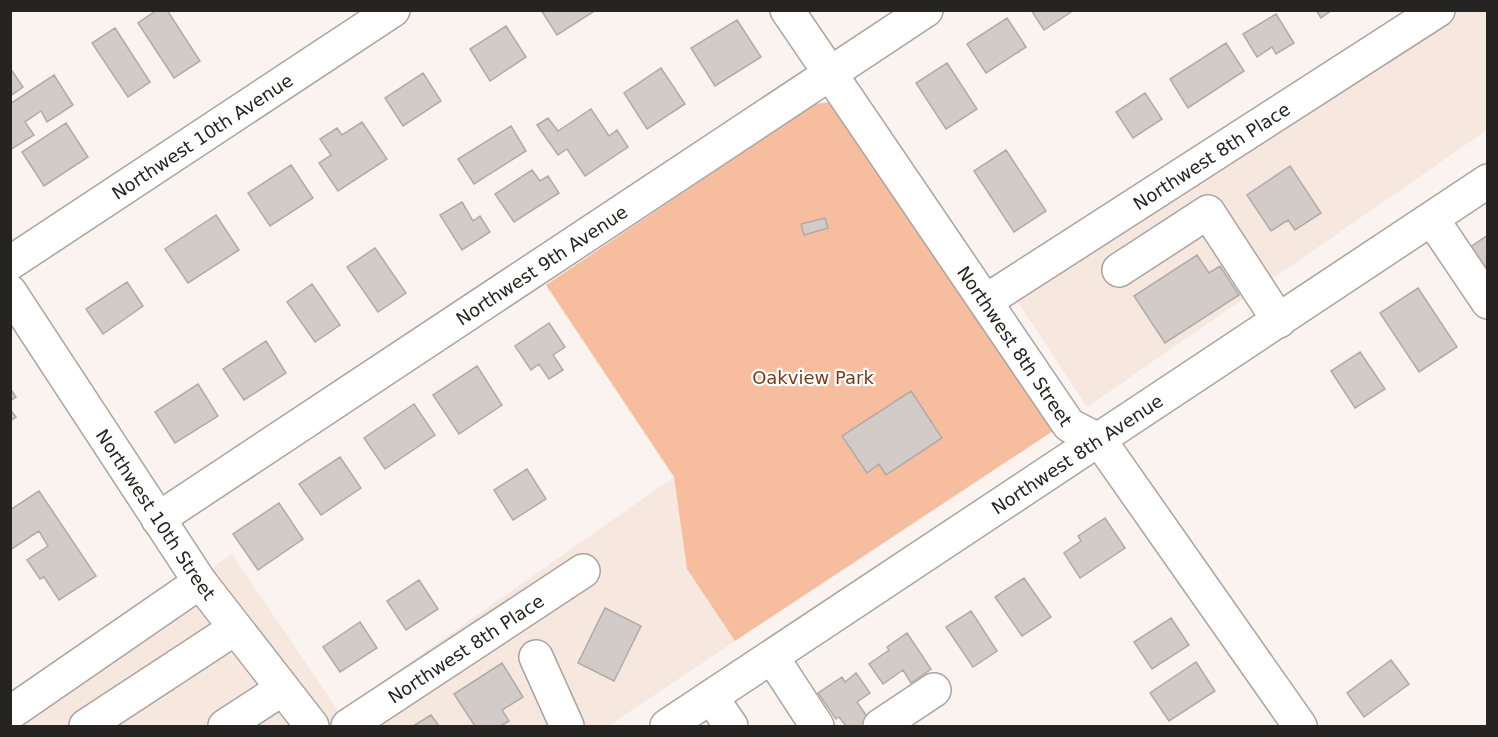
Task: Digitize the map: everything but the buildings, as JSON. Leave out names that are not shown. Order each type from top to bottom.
[{"type":"street","name":"Northwest 10th Avenue","points":[[10,263],[393,10]]},
{"type":"street","name":"Northwest 8th Street","points":[[787,10],[1069,425],[1100,441],[1300,726]]},
{"type":"street","name":"Northwest 9th Avenue","points":[[158,519],[926,10]]},
{"type":"street","name":"Northwest 8th Place","points":[[986,301],[1438,10]]},
{"type":"street","name":"Northwest 8th Avenue","points":[[667,726],[1100,441],[1488,181]]},
{"type":"street","points":[[1119,270],[1208,212],[1279,321]]},
{"type":"street","points":[[1432,219],[1488,302]]},
{"type":"street","name":"Northwest 10th Street","points":[[10,292],[200,582],[234,629],[312,726]]},
{"type":"street","name":"Northwest 8th Place","points":[[348,726],[583,572]]},
{"type":"street","points":[[10,713],[200,582]]},
{"type":"street","points":[[86,726],[234,629]]},
{"type":"street","points":[[536,657],[567,726]]},
{"type":"street","points":[[772,657],[817,726]]},
{"type":"street","points":[[225,726],[282,688]]},
{"type":"street","points":[[880,726],[934,690]]},
{"type":"street","points":[[711,697],[731,726]]},
{"type":"shaded area","points":[[1454,11],[1487,11],[1487,130],[1087,407],[1016,299]]},
{"type":"shaded area","points":[[674,477],[687,569],[735,641],[608,726],[11,726],[175,594],[232,554],[339,712]]},
{"type":"green space","name":"Oakview Park","points":[[830,102],[1053,431],[735,641],[687,569],[674,477],[546,285],[815,104]]}]
